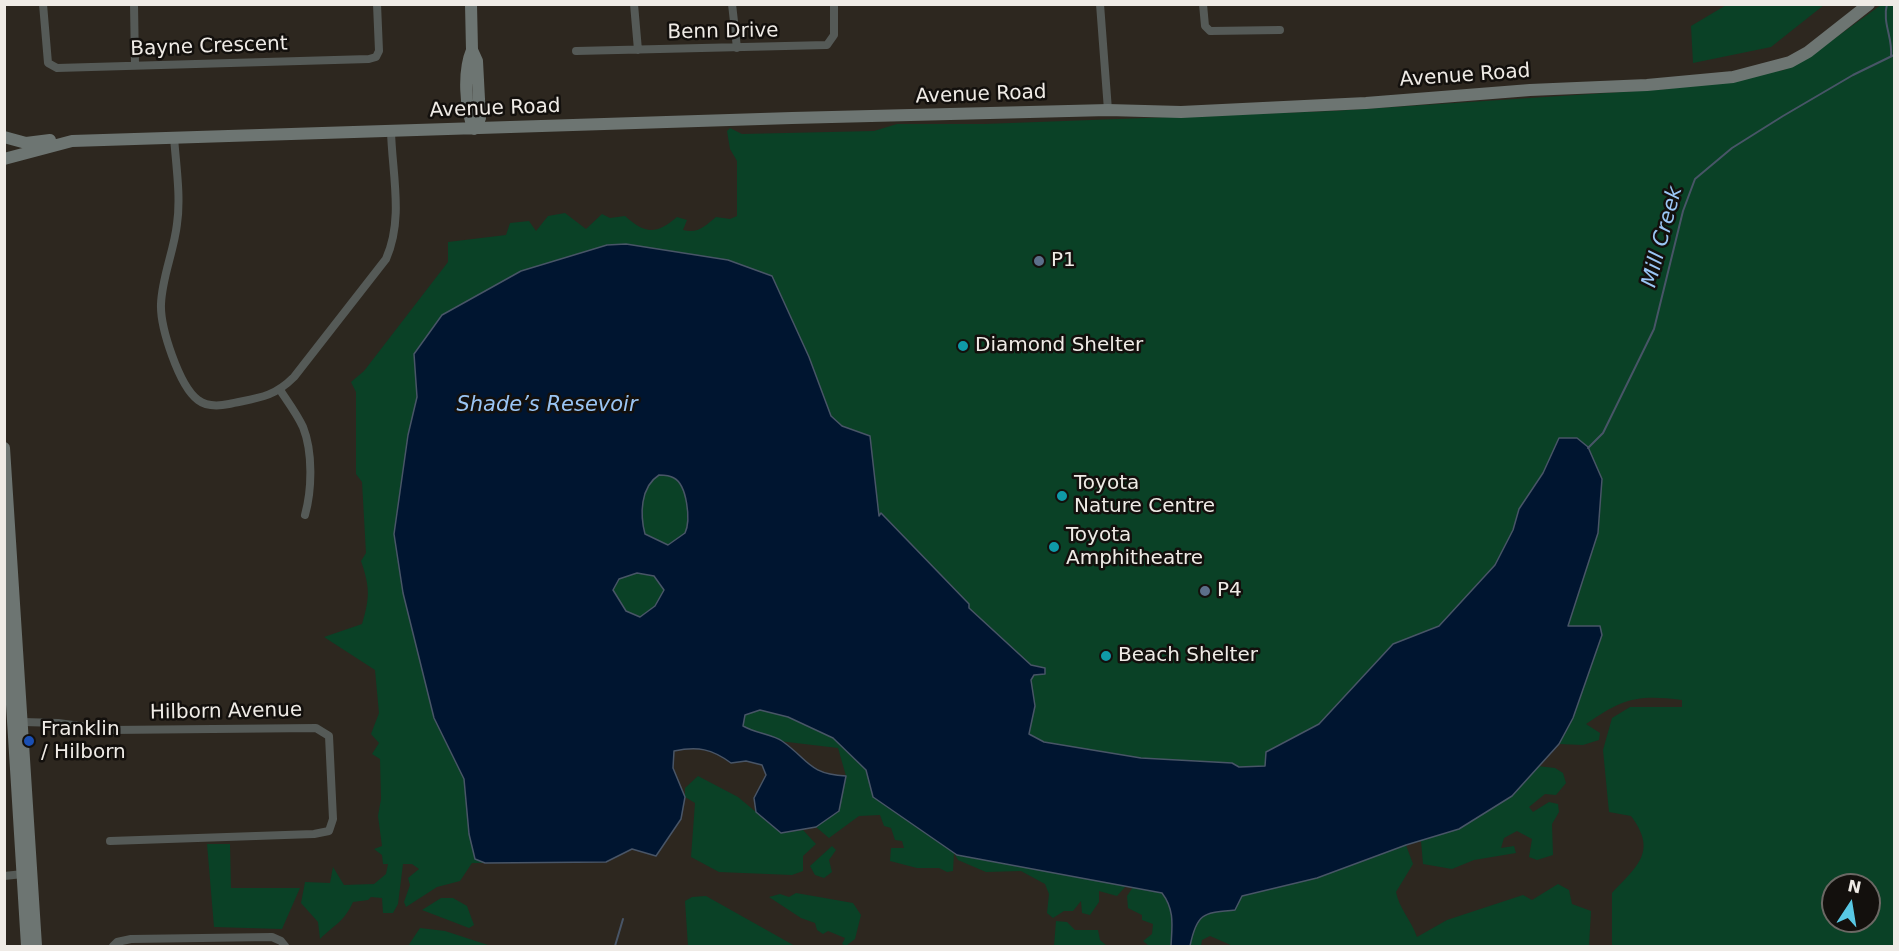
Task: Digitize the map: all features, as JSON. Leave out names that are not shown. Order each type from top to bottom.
[{"type":"street","name":"Bayne Crescent","points":[[43,4],[48,63],[57,68],[376,57],[379,51],[377,4]]},
{"type":"street","points":[[134,4],[135,65]]},
{"type":"street","points":[[471,4],[472,50],[477,61],[480,118],[474,129]]},
{"type":"street","points":[[634,4],[638,50]]},
{"type":"street","points":[[732,4],[737,48]]},
{"type":"street","name":"Benn Drive","points":[[576,51],[826,45],[834,35],[834,4]]},
{"type":"street","points":[[1100,4],[1108,110]]},
{"type":"street","points":[[1203,4],[1205,26],[1210,32],[1280,30]]},
{"type":"street","name":"Avenue Road","points":[[4,159],[72,141],[1108,110],[1181,112],[1366,104],[1530,90],[1647,85],[1733,77],[1790,62],[1808,52],[1869,4]]},
{"type":"street","points":[[174,137],[178,222],[161,302],[161,315],[175,361],[193,395],[208,405],[221,405],[266,397],[280,390],[294,376],[386,259],[392,245],[396,218],[391,131]]},
{"type":"street","name":"Avenue Road","points":[[4,137],[17,142],[63,138],[72,141]]},
{"type":"street","points":[[280,390],[298,418],[306,438],[310,484],[305,515]]},
{"type":"street","points":[[4,447],[13,723],[36,946]]},
{"type":"street","points":[[4,576],[27,946]]},
{"type":"street","name":"Hilborn Avenue","points":[[13,723],[58,723],[110,730],[316,728],[329,736],[333,819],[329,831],[314,834],[111,841]]},
{"type":"street","points":[[4,876],[23,874]]},
{"type":"street","points":[[113,946],[117,942],[131,939],[272,937],[281,941],[285,946]]},
{"type":"green space","points":[[1728,4],[1824,5],[1771,47],[1693,63],[1691,26]]},
{"type":"green space","points":[[1881,5],[1894,5],[1894,946],[1612,946],[1612,893],[1641,858],[1643,839],[1631,816],[1609,812],[1603,750],[1612,718],[1630,707],[1682,707],[1682,700],[1666,698],[1641,698],[1610,709],[1586,724],[1600,733],[1599,740],[1583,745],[1559,744],[1537,766],[1555,768],[1563,773],[1566,783],[1556,795],[1545,794],[1529,807],[1533,812],[1549,802],[1558,804],[1559,812],[1552,824],[1553,855],[1537,860],[1529,857],[1532,839],[1517,831],[1504,838],[1501,848],[1514,846],[1516,853],[1474,860],[1452,869],[1423,864],[1421,841],[1406,845],[1413,864],[1396,892],[1417,937],[1447,920],[1523,895],[1532,900],[1558,884],[1569,890],[1572,904],[1591,911],[1589,946],[1233,946],[1210,936],[1202,940],[1201,946],[1190,946],[1196,926],[1204,916],[1235,910],[1162,894],[1171,913],[1171,946],[1149,946],[1143,941],[1152,934],[1153,924],[1142,920],[1142,915],[1128,908],[1127,896],[1133,887],[1127,885],[1117,896],[1099,891],[1099,902],[1090,915],[1082,913],[1081,901],[1073,911],[1064,911],[1053,918],[1047,913],[1049,894],[1045,884],[1021,871],[986,872],[958,860],[954,853],[953,871],[947,872],[939,868],[917,868],[890,861],[891,848],[904,848],[902,841],[895,840],[891,828],[884,826],[880,815],[859,816],[829,838],[816,827],[839,811],[846,776],[838,748],[686,730],[606,862],[472,863],[460,881],[437,887],[406,907],[404,902],[410,885],[408,878],[419,869],[412,864],[403,864],[398,904],[393,913],[383,913],[382,898],[371,897],[368,900],[353,902],[343,919],[320,939],[318,922],[301,903],[305,882],[330,883],[333,867],[344,885],[374,884],[386,874],[388,864],[383,864],[382,855],[374,849],[382,846],[378,816],[381,799],[380,759],[372,754],[379,743],[371,734],[379,713],[375,670],[324,637],[362,624],[368,599],[366,578],[361,561],[366,553],[362,482],[356,474],[356,392],[351,382],[364,371],[448,262],[448,242],[506,235],[510,223],[529,221],[536,231],[548,216],[565,213],[586,229],[602,214],[610,218],[625,216],[639,226],[651,230],[663,227],[677,217],[687,220],[683,230],[688,231],[701,228],[716,217],[730,219],[737,216],[737,161],[730,149],[727,131],[730,128],[742,134],[874,131],[897,124],[984,124],[1333,111],[1667,89],[1784,70],[1806,59]]},
{"type":"green space","points":[[698,776],[738,797],[781,833],[803,830],[816,844],[803,856],[803,871],[792,875],[719,872],[691,857],[695,803],[685,797],[685,788]]},
{"type":"green space","points":[[207,844],[230,844],[231,888],[300,888],[282,929],[214,927]]},
{"type":"green space","points":[[832,846],[836,850],[829,860],[832,872],[824,878],[815,875],[810,866]]},
{"type":"green space","points":[[796,893],[853,903],[861,915],[855,939],[846,946],[842,944],[845,938],[828,931],[823,934],[817,930],[815,923],[801,918],[769,897],[780,894],[789,897]]},
{"type":"green space","points":[[706,896],[795,946],[688,946],[685,901],[692,897]]},
{"type":"green space","points":[[441,898],[453,898],[467,906],[474,925],[469,928],[422,910]]},
{"type":"green space","points":[[1056,921],[1067,922],[1075,930],[1098,930],[1100,940],[1107,946],[1054,946]]},
{"type":"green space","points":[[420,928],[445,931],[491,946],[408,946]]},
{"type":"water","name":"Shade’s Resevoir","points":[[626,244],[728,260],[772,276],[809,357],[831,416],[842,426],[870,436],[879,516],[881,513],[969,604],[969,608],[1031,665],[1045,668],[1045,674],[1034,675],[1031,680],[1035,706],[1029,734],[1044,742],[1141,758],[1232,763],[1239,767],[1265,766],[1266,752],[1319,724],[1393,644],[1439,626],[1495,565],[1513,530],[1519,509],[1543,473],[1559,438],[1577,438],[1588,447],[1602,479],[1598,533],[1568,626],[1600,626],[1602,635],[1573,718],[1559,744],[1512,796],[1459,829],[1406,845],[1317,878],[1242,896],[1235,910],[1216,912],[1199,920],[1190,946],[1171,946],[1171,912],[1162,893],[957,855],[873,797],[866,770],[833,738],[788,717],[760,710],[745,715],[743,726],[779,739],[816,769],[833,775],[846,776],[839,811],[816,827],[781,833],[756,812],[754,798],[766,775],[762,765],[746,761],[731,763],[704,750],[683,750],[674,751],[673,768],[685,797],[681,819],[656,856],[632,849],[606,862],[485,863],[475,859],[469,834],[464,779],[434,718],[403,593],[394,534],[408,435],[417,397],[414,354],[442,315],[521,271],[607,245]],"holes":[[[659,475],[674,478],[682,488],[687,503],[688,520],[685,533],[668,545],[645,534],[643,527],[642,510],[645,494],[653,480]],[[637,573],[654,576],[664,590],[655,606],[640,617],[626,611],[613,590],[619,579]]]},
{"type":"waterway","points":[[1887,4],[1886,18],[1891,56]]},
{"type":"waterway","name":"Mill Creek","points":[[1588,448],[1603,433],[1654,329],[1683,211],[1695,179],[1732,148],[1783,116],[1853,75],[1894,55]]},
{"type":"waterway","name":"Mill Creek","points":[[615,946],[623,919]]},
{"type":"place","name":"P1","points":[[1039,261]]},
{"type":"place","name":"Diamond Shelter","points":[[963,346]]},
{"type":"place","name":"Toyota Nature Centre","points":[[1062,496]]},
{"type":"place","name":"Toyota Amphitheatre","points":[[1054,547]]},
{"type":"place","name":"P4","points":[[1205,591]]},
{"type":"place","name":"Beach Shelter","points":[[1106,656]]},
{"type":"place","name":"Franklin / Hilborn","points":[[29,741]]}]
